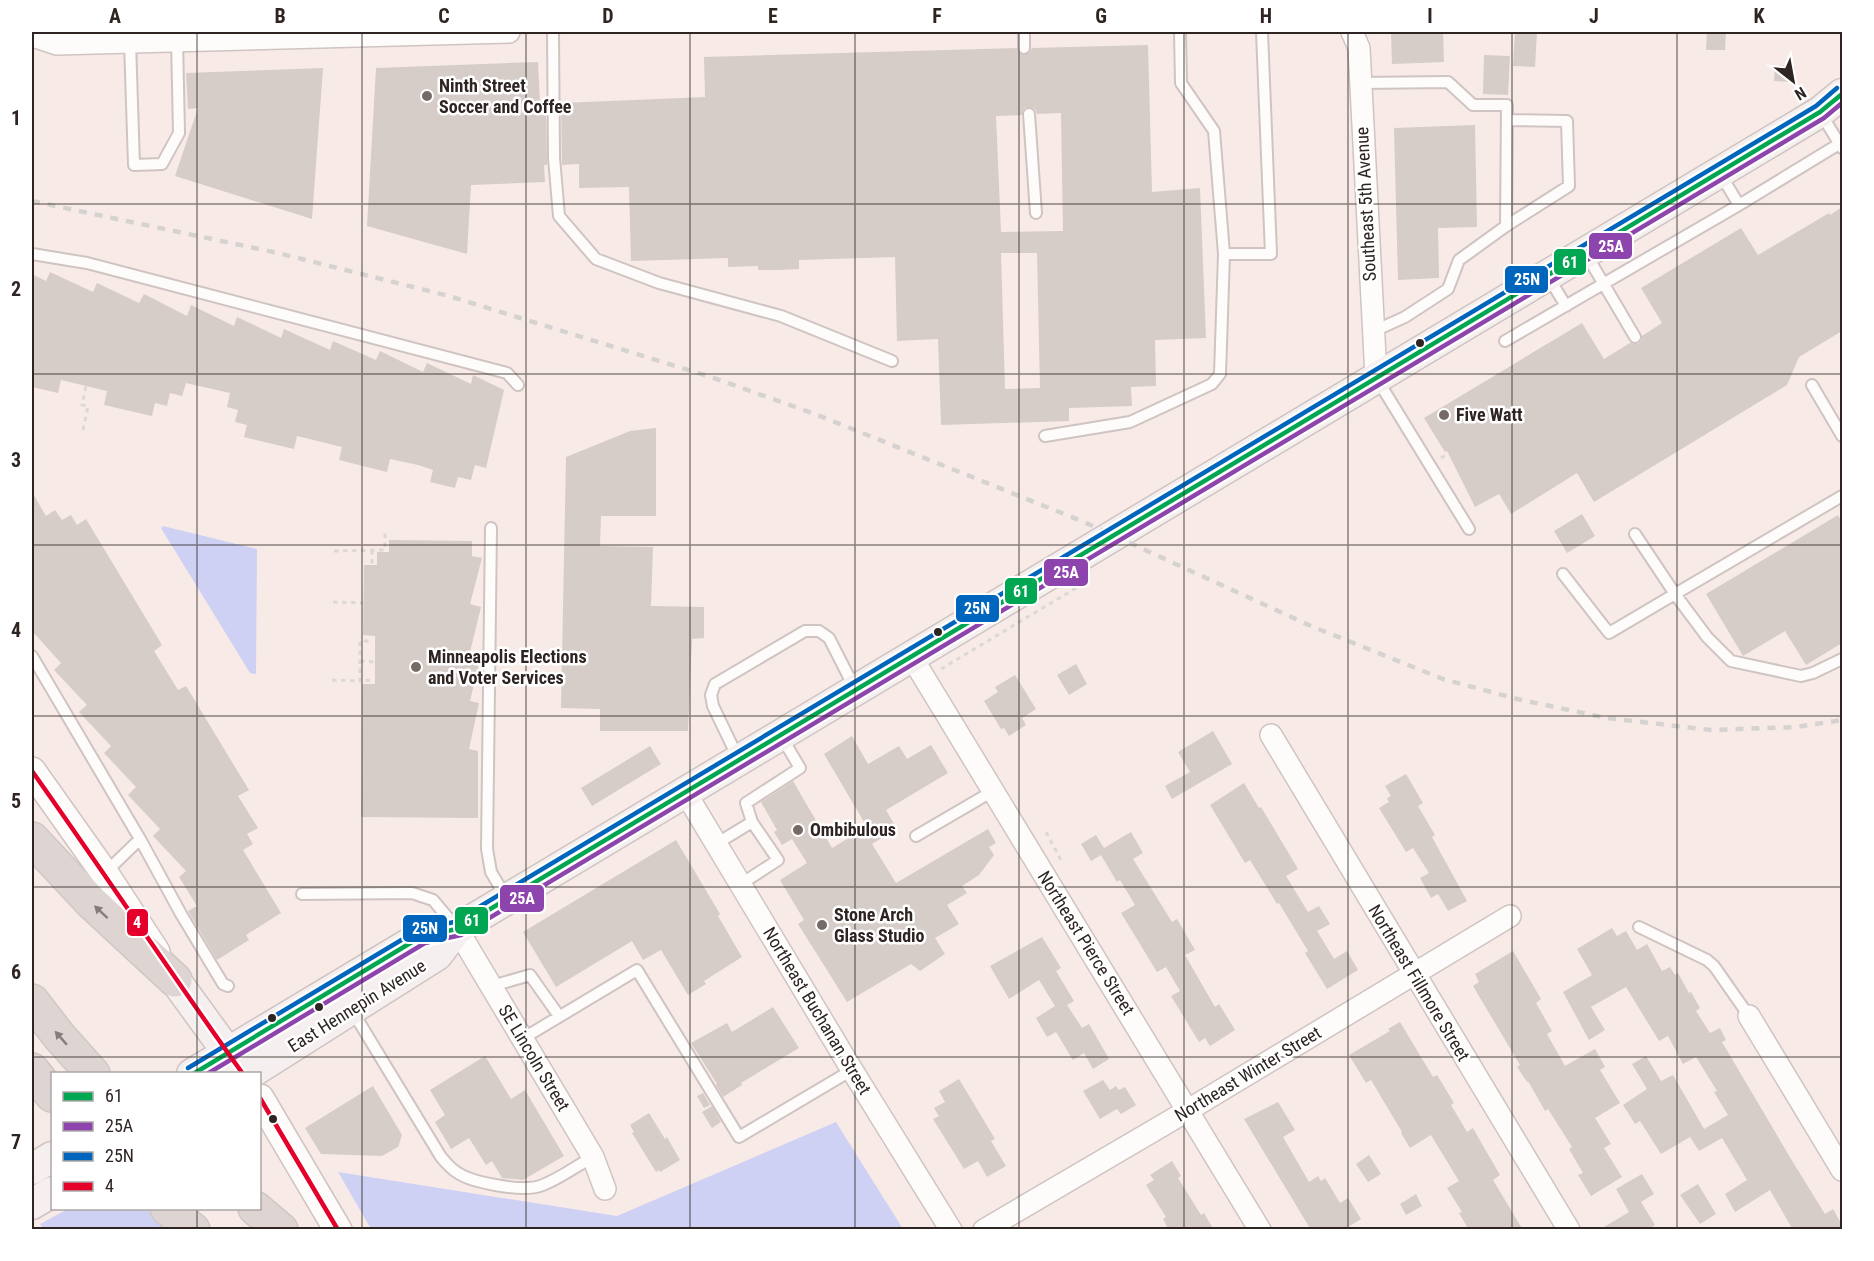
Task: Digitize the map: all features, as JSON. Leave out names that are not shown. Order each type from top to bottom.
[{"type":"highway","points":[[32,839],[91,902],[175,980]]},
{"type":"highway","points":[[32,1001],[91,1072]]},
{"type":"highway","points":[[32,1070],[51,1094]]},
{"type":"highway","points":[[168,1210],[193,1230]]},
{"type":"highway","points":[[256,1210],[281,1230]]},
{"type":"main road","name":"East Hennepin Avenue","points":[[252,1072],[422,936],[457,929],[1831,103]]},
{"type":"main road","points":[[175,980],[235,1063]]},
{"type":"main road","name":"East Hennepin Avenue","points":[[200,1072],[235,1063],[345,998]]},
{"type":"main road","points":[[32,1204],[51,1193]]},
{"type":"street","points":[[34,36],[57,44],[324,34],[509,32]]},
{"type":"street","name":"Southeast 5th Avenue","points":[[1352,32],[1359,48],[1376,377]]},
{"type":"street","name":"Northeast Pierce Street","points":[[911,656],[1260,1230]]},
{"type":"street","name":"Northeast Fillmore Street","points":[[1271,735],[1569,1230]]},
{"type":"street","points":[[32,771],[105,873],[175,980]]},
{"type":"street","name":"Northeast Buchanan Street","points":[[685,792],[951,1230]]},
{"type":"street","name":"Northeast Winter Street","points":[[984,1230],[1510,916]]},
{"type":"street","name":"SE Lincoln Street","points":[[457,929],[593,1156],[605,1190]]},
{"type":"street","points":[[1749,1016],[1842,1170]]},
{"type":"street","points":[[261,1100],[338,1230]]},
{"type":"lane","points":[[553,32],[554,158],[559,216],[596,259],[659,283],[781,316],[892,361]]},
{"type":"lane","points":[[1024,32],[1024,48]]},
{"type":"lane","points":[[1046,436],[1130,422],[1212,384],[1220,374],[1224,254],[1215,131],[1181,83],[1180,32]]},
{"type":"lane","points":[[1224,254],[1271,254],[1262,32]]},
{"type":"lane","points":[[130,42],[134,165],[162,164],[179,133],[177,40]]},
{"type":"lane","points":[[1360,83],[1448,82],[1473,105],[1506,105],[1506,226]]},
{"type":"lane","points":[[1505,341],[1841,147],[1831,103]]},
{"type":"lane","points":[[1029,114],[1036,213]]},
{"type":"lane","points":[[1372,332],[1405,317],[1448,289],[1459,260],[1506,226],[1569,186],[1568,121],[1507,120]]},
{"type":"lane","points":[[1719,172],[1739,205]]},
{"type":"lane","points":[[1585,252],[1635,337]]},
{"type":"lane","points":[[32,254],[87,264],[507,373],[518,385]]},
{"type":"lane","points":[[1548,274],[1566,306]]},
{"type":"lane","points":[[1376,377],[1468,530]]},
{"type":"lane","points":[[1812,385],[1842,436]]},
{"type":"lane","points":[[1563,574],[1610,633],[1842,496]]},
{"type":"lane","points":[[491,528],[488,849],[491,872],[507,899]]},
{"type":"lane","points":[[1635,534],[1707,637],[1731,661],[1801,676],[1813,674],[1842,658]]},
{"type":"lane","points":[[739,759],[713,706],[711,695],[715,684],[805,631],[819,631],[829,638],[855,689]]},
{"type":"lane","points":[[32,656],[140,839],[181,914],[224,984],[228,986]]},
{"type":"lane","points":[[741,884],[778,860],[752,822],[746,803],[800,768],[780,734]]},
{"type":"lane","points":[[916,836],[993,791]]},
{"type":"lane","points":[[716,844],[752,822]]},
{"type":"lane","points":[[105,873],[140,839]]},
{"type":"lane","points":[[302,894],[412,893],[426,896],[442,909],[457,929]]},
{"type":"lane","points":[[1639,927],[1707,960],[1714,966],[1749,1016]]},
{"type":"lane","points":[[522,1039],[637,970],[739,1137],[852,1070]]},
{"type":"lane","points":[[492,986],[531,975],[559,1016]]},
{"type":"lane","points":[[345,998],[441,1157],[458,1173],[481,1181],[529,1189],[551,1181],[593,1156]]},
{"type":"path","points":[[83,430],[88,406],[82,405],[86,386]]},
{"type":"path","points":[[334,551],[385,551],[385,529]]},
{"type":"path","points":[[372,550],[372,565]]},
{"type":"path","points":[[333,602],[364,603]]},
{"type":"path","points":[[360,681],[360,642],[373,641]]},
{"type":"path","points":[[360,661],[375,662]]},
{"type":"path","points":[[332,680],[370,680]]},
{"type":"path","points":[[1046,832],[1064,864]]},
{"type":"shaded area","points":[[163,526],[257,549],[256,674],[250,673],[161,528]]},
{"type":"shaded area","points":[[836,1122],[903,1229],[371,1229],[338,1172],[617,1216]]},
{"type":"shaded area","points":[[66,1210],[147,1210],[170,1229],[44,1230],[40,1224]]},
{"type":"building","points":[[1391,32],[1443,32],[1444,62],[1392,64]]},
{"type":"building","points":[[1515,32],[1537,32],[1535,67],[1513,66]]},
{"type":"building","points":[[1707,32],[1726,32],[1725,50],[1706,50]]},
{"type":"building","points":[[1148,45],[1152,192],[1200,188],[1206,338],[1155,340],[1156,386],[1131,387],[1132,406],[1069,408],[1069,421],[941,425],[938,339],[897,341],[895,257],[799,260],[799,269],[779,270],[758,270],[758,266],[728,267],[728,258],[631,261],[629,187],[579,188],[579,164],[562,165],[561,103],[705,97],[704,57],[1017,48],[1020,54],[1025,55],[1032,48]],"holes":[[[1024,108],[1035,109],[1037,114],[1061,113],[1063,231],[1001,232],[996,116],[1022,115]],[[1001,253],[1037,253],[1040,388],[1005,389]]]},
{"type":"building","points":[[1484,55],[1510,56],[1508,95],[1483,94]]},
{"type":"building","points":[[538,62],[540,104],[546,103],[545,182],[471,185],[467,254],[367,226],[376,68]]},
{"type":"building","points":[[1775,65],[1795,66],[1794,82],[1774,81]]},
{"type":"building","points":[[323,68],[312,219],[175,176],[198,108],[188,109],[186,73]]},
{"type":"building","points":[[1475,125],[1477,227],[1438,228],[1439,278],[1398,280],[1394,128]]},
{"type":"building","points":[[1842,207],[1842,331],[1799,357],[1787,385],[1594,502],[1577,473],[1511,514],[1499,494],[1475,507],[1447,451],[1445,452],[1424,418],[1582,323],[1604,359],[1630,343],[1638,344],[1642,336],[1662,323],[1641,288],[1741,228],[1758,255]]},
{"type":"building","points":[[50,272],[93,292],[97,283],[139,303],[144,294],[187,316],[191,305],[234,326],[237,317],[281,338],[284,329],[330,350],[333,341],[376,360],[380,351],[423,372],[427,363],[471,384],[473,375],[504,390],[486,468],[475,465],[471,480],[458,477],[455,488],[430,482],[433,470],[418,465],[390,459],[387,472],[339,460],[342,447],[297,436],[294,449],[244,437],[247,425],[235,422],[238,410],[227,407],[230,393],[186,383],[182,396],[170,393],[167,406],[155,403],[152,416],[104,405],[107,391],[61,380],[58,393],[32,387],[32,274],[46,281]]},
{"type":"building","points":[[656,428],[656,516],[601,516],[600,546],[653,547],[651,606],[704,607],[704,638],[692,639],[688,731],[600,731],[600,709],[561,708],[566,457],[630,431]]},
{"type":"building","points":[[32,492],[46,516],[55,510],[62,520],[71,515],[77,525],[86,519],[162,645],[154,651],[178,690],[186,686],[249,790],[238,796],[258,828],[247,834],[253,844],[243,850],[281,913],[246,935],[249,940],[217,960],[188,911],[197,906],[179,877],[186,871],[153,836],[160,829],[128,795],[136,787],[104,753],[111,746],[79,712],[87,705],[54,670],[61,663],[32,631]]},
{"type":"building","points":[[1582,514],[1595,536],[1567,553],[1554,531]]},
{"type":"building","points":[[1838,515],[1842,522],[1842,643],[1806,665],[1785,631],[1743,656],[1706,594]]},
{"type":"building","points":[[389,540],[472,541],[472,556],[482,558],[470,604],[481,607],[470,652],[481,655],[470,701],[479,703],[469,749],[478,751],[478,818],[361,817],[362,684],[375,684],[375,636],[363,635],[364,565],[377,565],[377,552],[389,552]]},
{"type":"building","points":[[1076,664],[1087,684],[1069,695],[1057,675]]},
{"type":"building","points":[[1015,675],[1036,709],[1022,718],[1026,725],[1009,736],[1004,728],[1001,729],[984,701],[998,692],[995,687]]},
{"type":"building","points":[[1213,731],[1232,764],[1172,799],[1165,786],[1190,772],[1178,752]]},
{"type":"building","points":[[852,736],[868,764],[899,746],[907,759],[931,745],[948,773],[886,810],[897,829],[872,844],[896,883],[988,829],[996,843],[989,847],[994,855],[979,875],[962,886],[967,893],[947,905],[959,924],[935,938],[945,954],[920,971],[911,964],[847,1002],[798,924],[804,920],[780,880],[807,863],[792,839],[782,845],[774,832],[777,830],[761,802],[793,781],[832,848],[867,827],[824,754]]},
{"type":"building","points":[[650,746],[661,764],[592,806],[581,788]]},
{"type":"building","points":[[1406,774],[1423,803],[1418,806],[1435,835],[1432,837],[1467,901],[1448,911],[1438,894],[1431,898],[1420,878],[1429,873],[1413,848],[1406,852],[1379,808],[1389,802],[1387,798],[1391,796],[1385,786]]},
{"type":"building","points":[[1244,783],[1298,869],[1286,876],[1308,912],[1319,906],[1330,924],[1317,931],[1334,959],[1347,951],[1358,970],[1327,989],[1305,953],[1308,951],[1279,903],[1277,904],[1250,860],[1245,863],[1210,805]]},
{"type":"building","points":[[1131,832],[1143,853],[1133,859],[1172,922],[1177,919],[1195,950],[1185,955],[1215,1007],[1219,1004],[1235,1030],[1210,1046],[1205,1038],[1199,1042],[1171,996],[1180,991],[1166,967],[1157,972],[1121,913],[1135,905],[1120,880],[1117,882],[1101,855],[1091,861],[1081,844],[1096,835],[1104,848]]},
{"type":"building","points":[[676,840],[720,914],[718,916],[742,957],[704,981],[706,984],[688,995],[661,950],[643,960],[632,941],[556,987],[523,932]]},
{"type":"building","points":[[1612,928],[1617,936],[1626,931],[1637,950],[1647,944],[1662,971],[1670,967],[1675,975],[1678,973],[1700,1008],[1696,1011],[1710,1033],[1720,1028],[1726,1040],[1722,1042],[1791,1159],[1825,1214],[1833,1209],[1842,1225],[1842,1230],[1793,1230],[1770,1190],[1735,1212],[1725,1194],[1747,1180],[1722,1138],[1699,1151],[1690,1137],[1661,1154],[1640,1121],[1635,1124],[1623,1105],[1647,1089],[1632,1064],[1646,1056],[1661,1081],[1673,1075],[1704,1129],[1728,1115],[1714,1092],[1717,1091],[1696,1057],[1683,1064],[1668,1036],[1659,1041],[1626,987],[1591,1007],[1605,1030],[1589,1040],[1563,992],[1592,975],[1577,949]]},
{"type":"building","points":[[1042,937],[1061,968],[1056,971],[1074,1001],[1067,1005],[1082,1028],[1089,1024],[1109,1059],[1093,1069],[1084,1053],[1073,1060],[1056,1032],[1047,1037],[1036,1018],[1055,1006],[1039,980],[1009,999],[990,966]]},
{"type":"building","points":[[1513,951],[1541,999],[1536,1003],[1552,1031],[1547,1034],[1565,1066],[1595,1049],[1605,1067],[1600,1070],[1620,1103],[1595,1118],[1611,1144],[1604,1148],[1622,1177],[1591,1196],[1578,1175],[1583,1173],[1569,1149],[1572,1147],[1548,1109],[1545,1111],[1517,1067],[1520,1065],[1473,986],[1479,982],[1475,974]]},
{"type":"building","points":[[773,1007],[799,1048],[741,1083],[742,1085],[723,1097],[691,1043],[727,1023],[732,1032]]},
{"type":"building","points":[[1400,1022],[1433,1077],[1437,1075],[1454,1103],[1451,1105],[1467,1132],[1473,1128],[1500,1175],[1493,1180],[1523,1230],[1469,1230],[1459,1213],[1462,1212],[1447,1188],[1459,1181],[1431,1135],[1410,1148],[1371,1080],[1366,1083],[1349,1055],[1390,1031],[1388,1029]]},
{"type":"building","points":[[485,1056],[511,1099],[525,1090],[564,1156],[523,1180],[502,1178],[492,1161],[486,1165],[469,1138],[451,1149],[435,1122],[445,1115],[430,1090]]},
{"type":"building","points":[[959,1079],[995,1139],[991,1141],[1006,1166],[987,1177],[978,1161],[964,1169],[933,1119],[939,1116],[934,1108],[945,1102],[939,1091]]},
{"type":"building","points":[[1103,1080],[1110,1090],[1116,1086],[1119,1090],[1125,1087],[1136,1105],[1121,1114],[1117,1109],[1100,1119],[1083,1091]]},
{"type":"building","points":[[373,1086],[402,1135],[398,1147],[382,1156],[321,1154],[305,1128]]},
{"type":"building","points":[[703,1093],[710,1105],[704,1108],[697,1096]]},
{"type":"building","points":[[1278,1102],[1295,1130],[1283,1137],[1309,1182],[1318,1176],[1321,1181],[1325,1178],[1340,1203],[1348,1198],[1361,1219],[1343,1230],[1311,1230],[1244,1119]]},
{"type":"building","points":[[712,1106],[721,1122],[712,1128],[702,1112]]},
{"type":"building","points":[[649,1113],[665,1139],[667,1137],[680,1160],[660,1172],[659,1170],[656,1172],[632,1133],[634,1132],[630,1125]]},
{"type":"building","points":[[1369,1155],[1381,1174],[1368,1182],[1356,1164]]},
{"type":"building","points":[[1172,1161],[1181,1176],[1178,1178],[1201,1215],[1204,1213],[1214,1230],[1169,1230],[1163,1219],[1166,1217],[1146,1185],[1154,1180],[1150,1175]]},
{"type":"building","points":[[1642,1174],[1654,1194],[1641,1202],[1655,1225],[1647,1230],[1599,1230],[1629,1212],[1616,1189]]},
{"type":"building","points":[[1698,1184],[1716,1214],[1700,1224],[1680,1195]]},
{"type":"building","points":[[1416,1194],[1422,1206],[1406,1215],[1400,1204]]},
{"type":"railway","points":[[32,201],[278,253],[449,296],[711,377],[815,414],[1084,522],[1311,626],[1443,679],[1517,699],[1607,718],[1711,730],[1796,727],[1842,720]]},
{"type":"transit line","name":"25N","points":[[188,1068],[418,930],[454,922],[1816,106],[1837,88]]},
{"type":"transit line","name":"61","points":[[196,1072],[422,936],[457,929],[1820,112],[1842,94]]},
{"type":"transit line","name":"25A","points":[[210,1072],[425,943],[461,935],[1824,118],[1842,103]]},
{"type":"transit line","name":"4","points":[[32,771],[242,1072]]},
{"type":"transit line","name":"4","points":[[261,1100],[338,1230]]},
{"type":"place","name":"Ninth Street Soccer and Coffee","points":[[427,96]]},
{"type":"place","name":"Five Watt","points":[[1444,415]]},
{"type":"place","name":"Minneapolis Elections and Voter Services","points":[[416,667]]},
{"type":"place","name":"Ombibulous","points":[[798,830]]},
{"type":"place","name":"Stone Arch Glass Studio","points":[[822,925]]}]
